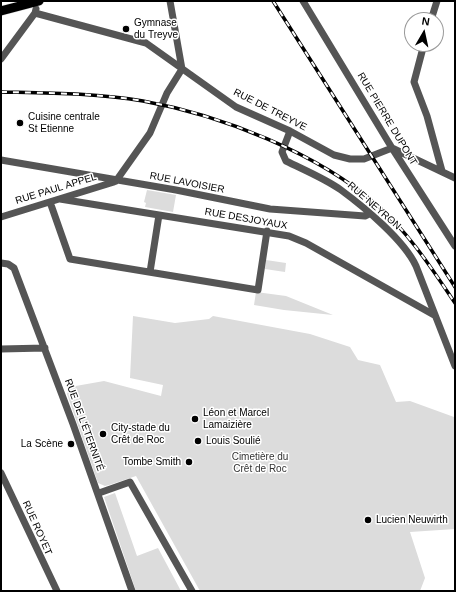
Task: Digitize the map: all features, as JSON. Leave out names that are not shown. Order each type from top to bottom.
[{"type":"main road","points":[[1,11],[37,1]]},
{"type":"street","points":[[1,59],[36,13],[37,1]]},
{"type":"street","points":[[116,181],[150,133],[167,94],[182,69],[170,1]]},
{"type":"street","name":"RUE PIERRE DUPONT","points":[[304,1],[392,148],[455,246]]},
{"type":"street","points":[[434,12],[437,1]]},
{"type":"street","name":"RUE DE TREYVE","points":[[36,13],[146,43],[236,107],[290,131],[334,155],[350,160],[364,159],[392,148]]},
{"type":"street","points":[[422,52],[414,82],[428,116],[442,171]]},
{"type":"street","name":"RUE NEYRON","points":[[290,131],[282,152],[286,161],[313,174],[340,190],[388,230],[408,252],[416,266],[455,366]]},
{"type":"street","points":[[392,148],[455,178]]},
{"type":"street","name":"RUE LAVOISIER","points":[[1,160],[116,181],[176,190],[270,209],[365,216],[369,214]]},
{"type":"street","name":"RUE PAUL APPEL","points":[[1,217],[116,181]]},
{"type":"street","name":"RUE DESJOYAUX","points":[[60,199],[284,235],[301,241],[434,315]]},
{"type":"street","points":[[50,202],[70,259],[258,290],[267,232]]},
{"type":"street","points":[[150,272],[159,215]]},
{"type":"street","name":"RUE DE L'ÉTERNITÉ","points":[[1,263],[8,264],[14,268],[98,493],[132,591]]},
{"type":"street","points":[[1,349],[45,348]]},
{"type":"street","name":"RUE ROYET","points":[[1,473],[57,591]]},
{"type":"street","points":[[98,493],[130,482],[192,591]]},
{"type":"green space","points":[[147,190],[176,195],[173,212],[145,207],[146,203],[144,202]]},
{"type":"green space","points":[[266,260],[286,263],[285,272],[265,269]]},
{"type":"green space","points":[[256,292],[286,296],[333,315],[254,305]]},
{"type":"green space","name":"Cimetière du Crêt de Roc","points":[[133,316],[175,323],[209,319],[213,316],[310,334],[350,347],[358,360],[380,365],[396,402],[410,401],[454,417],[455,529],[410,532],[425,578],[420,591],[200,591],[136,476],[105,486],[98,483],[67,394],[70,387],[104,381],[161,396],[163,385],[130,378]]},
{"type":"green space","points":[[115,493],[137,556],[158,548],[181,591],[136,591],[104,497]]},
{"type":"railway","points":[[273,1],[455,287]]},
{"type":"railway","points":[[1,92],[54,93],[125,98],[173,107],[236,126],[298,153],[327,169],[354,187],[378,206],[410,240],[429,264],[455,303]]},
{"type":"place","name":"Gymnase du Treyve","points":[[126,29]]},
{"type":"place","name":"Cuisine centrale St Etienne","points":[[20,123]]},
{"type":"place","name":"Léon et Marcel Lamaizière","points":[[195,419]]},
{"type":"place","name":"City-stade du Crêt de Roc","points":[[103,434]]},
{"type":"place","name":"Louis Soulié","points":[[198,441]]},
{"type":"place","name":"La Scène","points":[[71,444]]},
{"type":"place","name":"Tombe Smith","points":[[189,462]]},
{"type":"place","name":"Lucien Neuwirth","points":[[368,520]]}]
